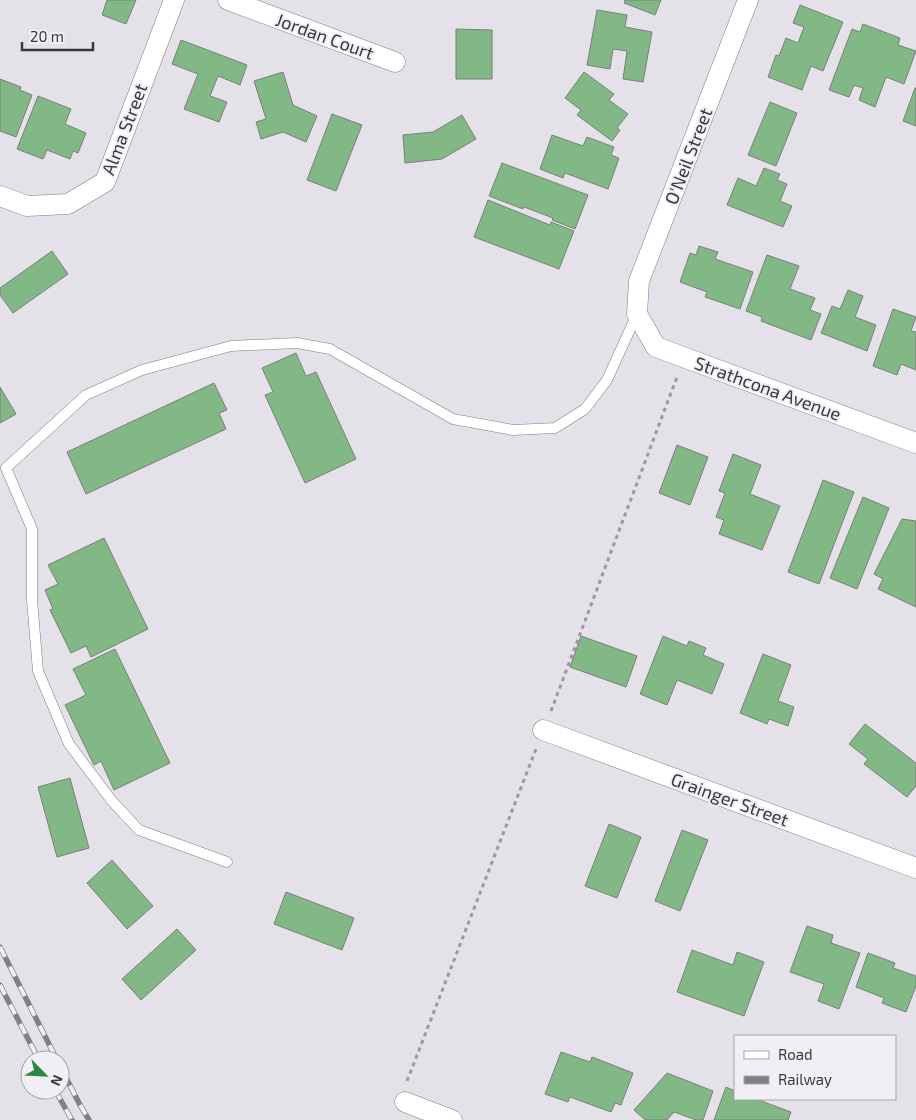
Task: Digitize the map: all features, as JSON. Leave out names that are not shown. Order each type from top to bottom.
[{"type":"street","name":"Alma Street","points":[[0,196],[27,206],[68,204],[105,182],[174,0]]},
{"type":"street","name":"Jordan Court","points":[[228,0],[394,62]]},
{"type":"street","name":"O'Neil Street","points":[[637,314],[639,281],[748,0]]},
{"type":"street","name":"Strathcona Avenue","points":[[637,314],[656,347],[916,443]]},
{"type":"street","name":"Grainger Street","points":[[544,730],[916,868]]},
{"type":"street","points":[[404,1102],[452,1120]]},
{"type":"lane","points":[[227,862],[139,830],[112,801],[69,744],[38,671],[32,600],[32,529],[6,468],[86,394],[142,370],[230,346],[297,343],[330,349],[453,419],[513,430],[555,428],[584,409],[607,380],[637,314]]},
{"type":"building","points":[[107,0],[136,0],[126,24],[102,15]]},
{"type":"building","points":[[625,0],[661,0],[655,15],[624,3]]},
{"type":"building","points":[[800,5],[843,22],[823,71],[811,66],[802,90],[768,77],[776,55],[779,56],[786,38],[798,43],[804,27],[793,23]]},
{"type":"building","points":[[597,10],[627,15],[625,27],[652,32],[643,82],[623,79],[627,51],[613,49],[610,69],[587,65]]},
{"type":"building","points":[[863,24],[900,38],[898,45],[916,51],[904,84],[886,77],[875,107],[859,100],[863,88],[854,85],[849,97],[829,90],[852,29],[860,32]]},
{"type":"building","points":[[456,29],[492,30],[492,79],[456,79]]},
{"type":"building","points":[[181,40],[247,65],[240,85],[218,76],[210,96],[227,102],[219,122],[184,109],[198,74],[172,64]]},
{"type":"building","points":[[283,72],[293,105],[317,116],[306,142],[283,132],[261,139],[256,122],[266,119],[254,81]]},
{"type":"building","points":[[584,72],[614,94],[609,100],[628,114],[617,128],[620,130],[612,141],[577,115],[581,110],[565,98]]},
{"type":"building","points":[[0,79],[21,87],[20,90],[32,95],[16,137],[0,131]]},
{"type":"building","points":[[916,88],[916,126],[903,121]]},
{"type":"building","points":[[38,96],[71,109],[65,124],[86,133],[78,153],[73,151],[70,159],[47,150],[43,159],[17,149]]},
{"type":"building","points":[[770,102],[797,113],[776,166],[748,155]]},
{"type":"building","points":[[332,114],[362,125],[336,191],[307,180]]},
{"type":"building","points":[[462,115],[476,139],[442,159],[405,163],[403,135],[433,132]]},
{"type":"building","points":[[552,135],[583,146],[587,137],[614,147],[611,155],[619,158],[608,189],[565,173],[563,178],[540,169]]},
{"type":"building","points":[[502,163],[588,195],[575,229],[552,220],[553,218],[489,196]]},
{"type":"building","points":[[764,168],[780,174],[777,180],[787,184],[780,201],[792,206],[783,227],[727,205],[738,178],[756,186]]},
{"type":"building","points":[[488,200],[550,225],[551,222],[574,231],[559,269],[474,237]]},
{"type":"building","points":[[699,246],[718,252],[715,259],[753,272],[740,309],[705,297],[707,292],[680,282],[690,253],[696,255]]},
{"type":"building","points":[[52,251],[68,274],[13,313],[0,295],[0,288]]},
{"type":"building","points":[[767,255],[799,266],[790,289],[815,298],[810,310],[821,314],[811,340],[761,321],[762,317],[746,311]]},
{"type":"building","points":[[848,290],[863,296],[855,317],[876,325],[867,351],[821,333],[832,306],[840,309]]},
{"type":"building","points":[[893,309],[916,317],[911,331],[916,332],[916,370],[901,364],[897,375],[873,366]]},
{"type":"building","points":[[296,353],[306,376],[316,372],[356,459],[305,483],[265,395],[273,392],[262,368]]},
{"type":"building","points":[[214,383],[227,410],[219,413],[226,429],[86,494],[67,452]]},
{"type":"building","points":[[0,387],[16,414],[0,423]]},
{"type":"building","points":[[677,445],[708,457],[690,505],[659,493]]},
{"type":"building","points":[[733,454],[761,465],[750,494],[780,506],[762,550],[719,534],[724,520],[716,517],[725,493],[719,491]]},
{"type":"building","points":[[823,480],[854,492],[819,584],[788,572]]},
{"type":"building","points":[[863,497],[889,508],[857,589],[830,578]]},
{"type":"building","points":[[902,519],[916,521],[916,607],[878,589],[883,579],[874,574]]},
{"type":"building","points":[[104,538],[148,629],[91,657],[86,646],[71,653],[50,610],[53,609],[45,590],[58,584],[48,565]]},
{"type":"building","points":[[581,636],[637,656],[626,687],[570,667]]},
{"type":"building","points":[[663,636],[687,646],[689,641],[706,648],[703,655],[724,664],[712,694],[677,680],[667,705],[640,694]]},
{"type":"building","points":[[115,649],[170,763],[114,790],[101,761],[94,765],[65,705],[86,695],[73,669]]},
{"type":"building","points":[[763,654],[791,665],[778,701],[794,707],[788,726],[769,719],[767,724],[740,713]]},
{"type":"building","points":[[865,724],[916,763],[916,786],[907,797],[864,764],[868,759],[849,744]]},
{"type":"building","points":[[70,778],[89,848],[57,857],[38,787]]},
{"type":"building","points":[[609,824],[641,837],[617,898],[585,886]]},
{"type":"building","points":[[682,830],[708,840],[680,911],[655,901]]},
{"type":"building","points":[[112,860],[153,906],[127,929],[87,883]]},
{"type":"building","points":[[286,892],[354,918],[342,950],[274,924]]},
{"type":"building","points":[[807,926],[833,935],[831,943],[860,953],[839,1009],[818,1001],[824,984],[790,972]]},
{"type":"building","points":[[177,929],[196,950],[141,1000],[122,979]]},
{"type":"building","points":[[692,950],[733,965],[737,952],[764,962],[744,1016],[677,992]]},
{"type":"building","points":[[868,953],[895,963],[893,968],[916,976],[916,986],[906,1012],[882,1003],[884,998],[856,987]]},
{"type":"building","points":[[561,1052],[590,1062],[592,1057],[633,1073],[621,1105],[615,1103],[611,1112],[570,1097],[568,1102],[545,1094]]},
{"type":"building","points":[[667,1073],[713,1091],[703,1120],[696,1120],[674,1112],[667,1120],[645,1120],[634,1110]]},
{"type":"building","points":[[726,1087],[734,1091],[734,1100],[759,1100],[791,1112],[788,1120],[714,1120]]},
{"type":"railway","points":[[0,947],[52,1050]]},
{"type":"railway","points":[[0,985],[34,1050]]},
{"type":"railway","points":[[70,1086],[89,1120]]},
{"type":"railway","points":[[61,1100],[72,1120]]}]
